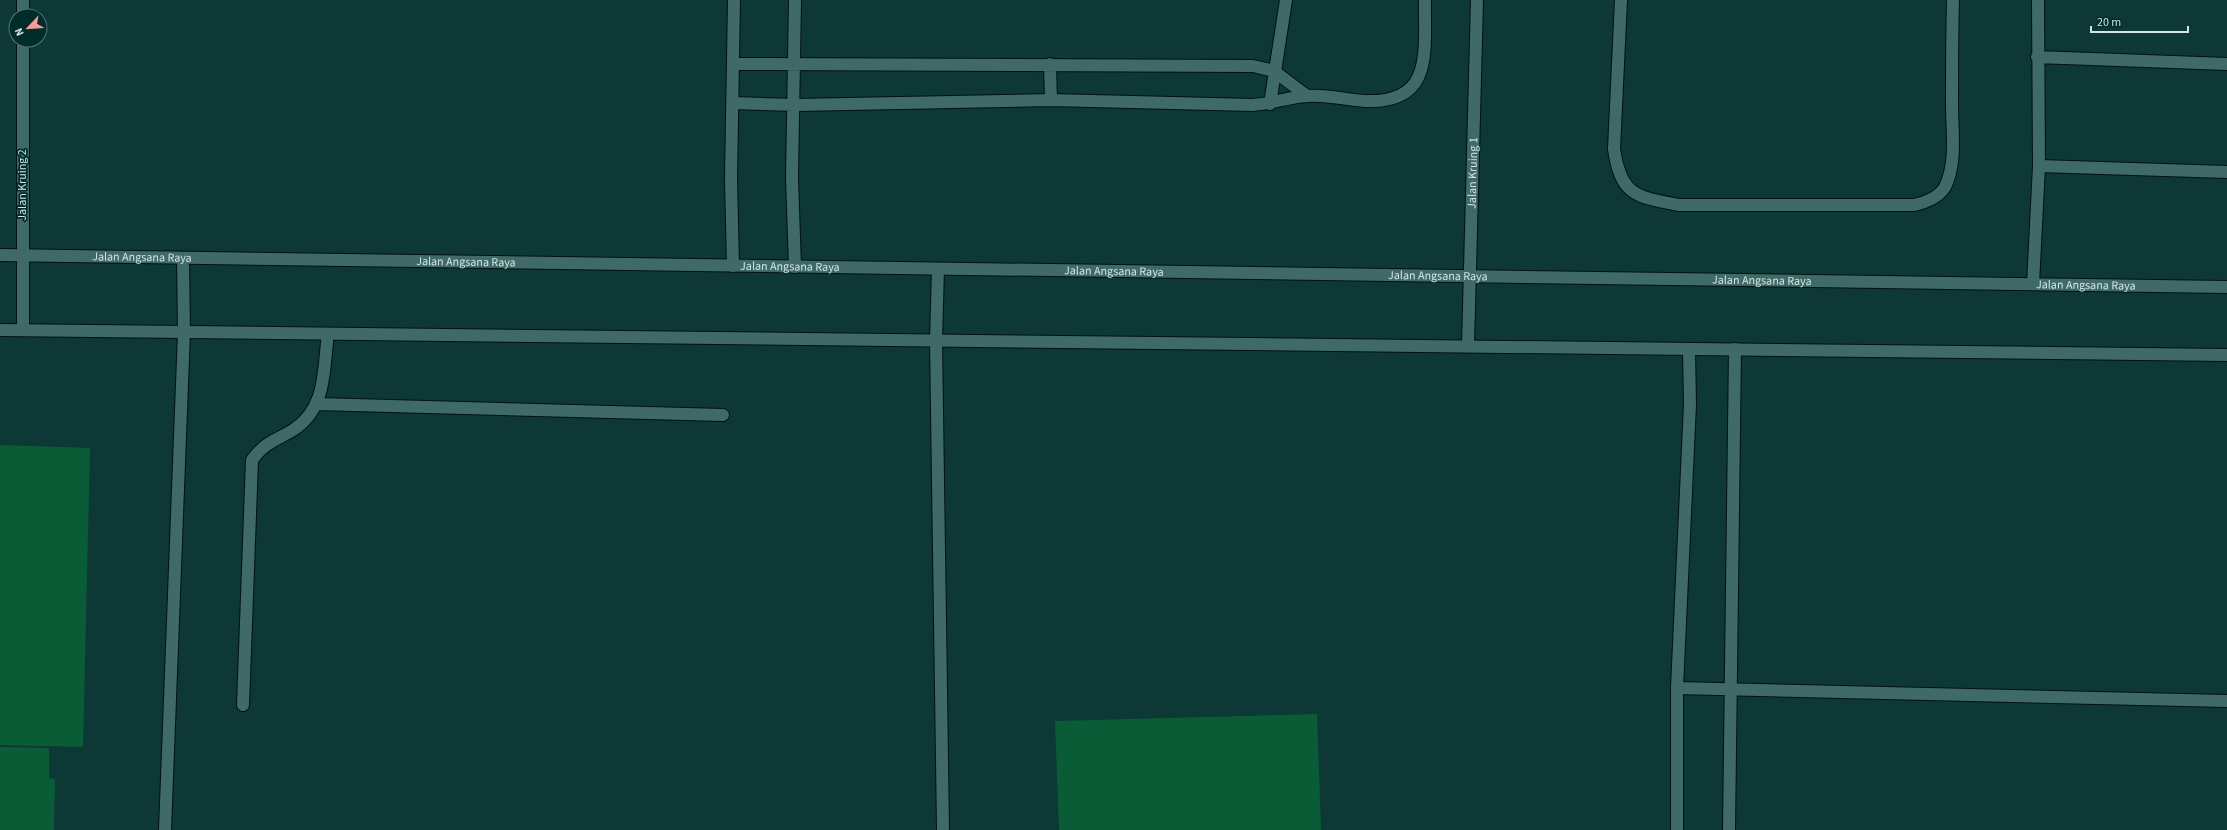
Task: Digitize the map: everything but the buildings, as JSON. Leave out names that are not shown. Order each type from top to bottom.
[{"type":"street","points":[[733,266],[731,178],[734,103],[734,0]]},
{"type":"street","points":[[795,0],[795,105],[792,178],[795,266]]},
{"type":"street","points":[[1270,104],[1286,0]]},
{"type":"street","points":[[734,103],[795,105],[1051,100],[1270,104],[1307,96],[1383,101],[1401,94],[1417,83],[1422,72],[1425,0]]},
{"type":"street","name":"Jalan Kruing 1","points":[[1468,346],[1477,0]]},
{"type":"street","points":[[1621,0],[1614,149],[1618,173],[1629,190],[1650,200],[1679,205],[1914,205],[1924,203],[1936,196],[1944,188],[1948,177],[1952,148],[1952,0]]},
{"type":"street","points":[[2033,284],[2039,166],[2037,57],[2038,0]]},
{"type":"street","name":"Jalan Kruing 2","points":[[23,48],[23,330]]},
{"type":"street","points":[[2037,57],[2227,64]]},
{"type":"street","points":[[733,64],[1050,64],[1253,66],[1274,71],[1307,96]]},
{"type":"street","points":[[1050,64],[1051,100]]},
{"type":"street","points":[[2039,166],[2227,172]]},
{"type":"street","name":"Jalan Angsana Raya","points":[[0,256],[2227,287]]},
{"type":"street","points":[[165,830],[184,332],[183,258]]},
{"type":"street","points":[[938,269],[936,340],[943,830]]},
{"type":"street","points":[[0,330],[2227,355]]},
{"type":"street","points":[[243,705],[252,460],[266,444],[301,425],[310,416],[317,404],[328,334]]},
{"type":"street","points":[[1677,830],[1677,688],[1690,404],[1689,349]]},
{"type":"street","points":[[1729,830],[1735,349]]},
{"type":"street","points":[[317,404],[723,415]]},
{"type":"street","points":[[1677,688],[2227,701]]},
{"type":"shaded area","points":[[0,0],[2227,0],[2227,830],[0,830]]}]
